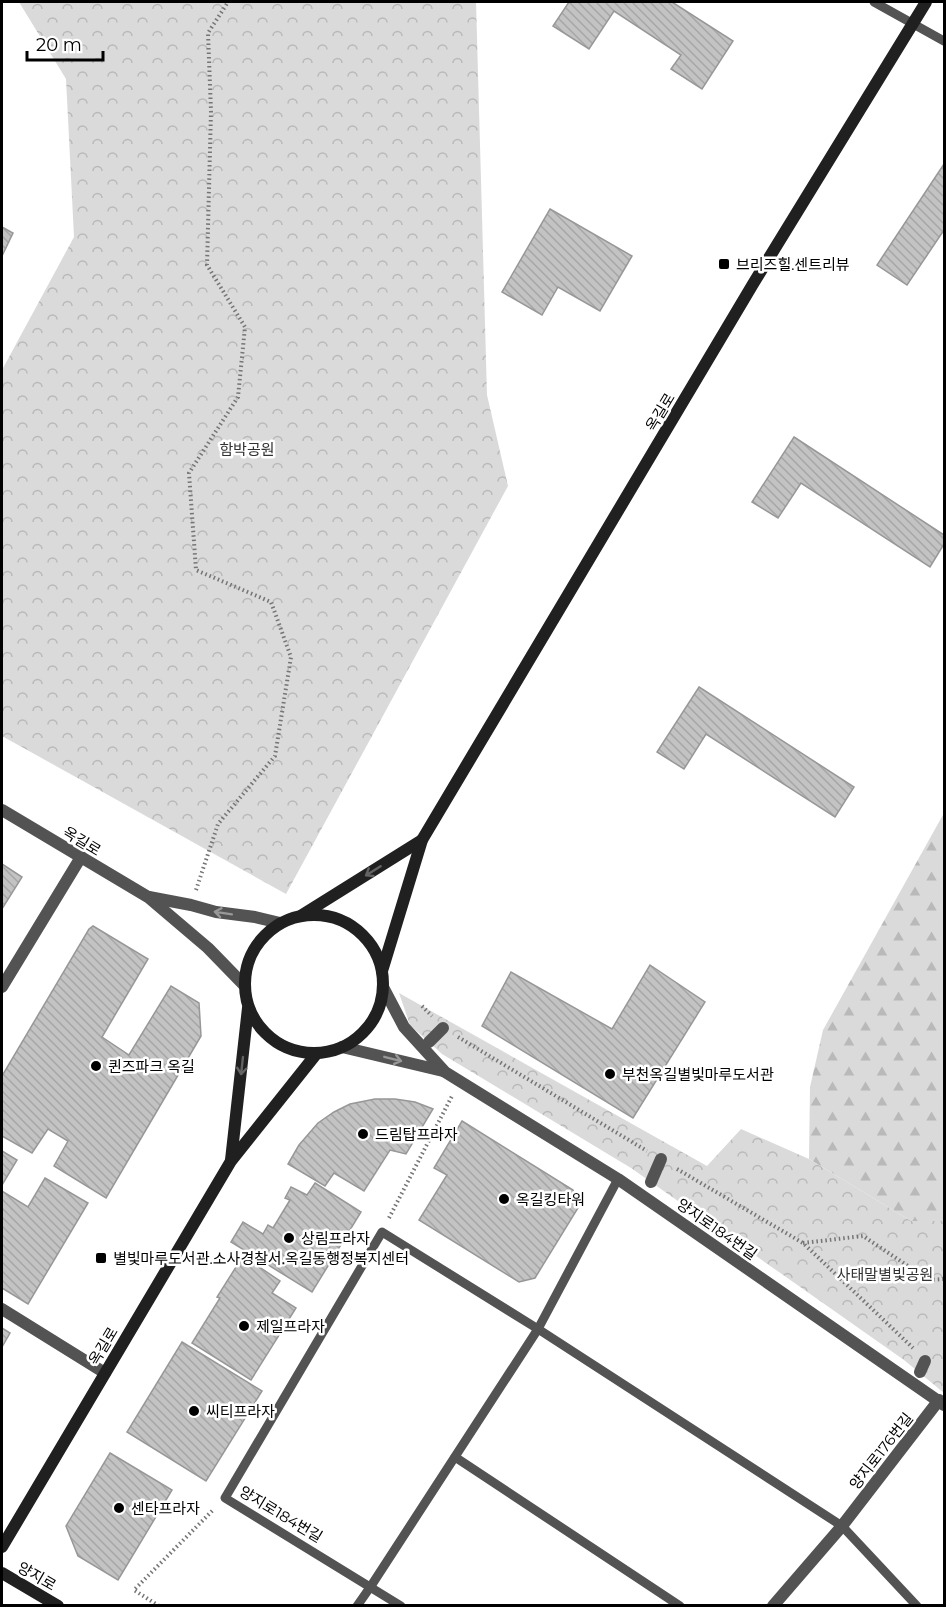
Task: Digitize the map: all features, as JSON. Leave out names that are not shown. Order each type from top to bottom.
[{"type":"street","name":"옥길로","points":[[382,971],[422,840],[747,294],[926,2]]},
{"type":"street","name":"옥길로","points":[[2,810],[148,897]]},
{"type":"street","name":"옥길로","points":[[301,915],[422,840]]},
{"type":"street","points":[[2,987],[81,857]]},
{"type":"street","points":[[148,897],[216,912],[280,922]]},
{"type":"street","points":[[148,897],[208,948],[244,985]]},
{"type":"street","points":[[301,915],[323,915],[344,921],[362,933],[375,951],[382,971],[383,987],[380,1006],[371,1023],[358,1037],[330,1051],[317,1053],[288,1048],[264,1032],[248,1008],[244,985],[248,960],[261,938],[280,922],[301,915]]},
{"type":"street","points":[[383,987],[404,1027],[445,1072]]},
{"type":"street","name":"옥길로","points":[[231,1161],[248,1008]]},
{"type":"street","points":[[429,1042],[443,1028]]},
{"type":"street","points":[[342,1047],[445,1072]]},
{"type":"street","name":"옥길로","points":[[2,1547],[231,1161],[317,1053]]},
{"type":"street","name":"양지로184번길","points":[[445,1072],[618,1179],[942,1402]]},
{"type":"street","points":[[651,1182],[661,1159]]},
{"type":"street","points":[[2,1309],[105,1373]]},
{"type":"street","name":"양지로176번길","points":[[773,1605],[842,1526],[942,1402]]},
{"type":"street","name":"양지로","points":[[2,1573],[58,1605]]},
{"type":"lane","points":[[874,2],[945,41]]},
{"type":"lane","points":[[357,1605],[538,1329],[618,1179]]},
{"type":"lane","points":[[382,1232],[538,1329],[842,1526],[917,1605]]},
{"type":"lane","name":"양지로184번길","points":[[382,1232],[225,1498],[401,1605]]},
{"type":"lane","points":[[455,1457],[680,1605]]},
{"type":"path","points":[[191,905],[218,824],[275,756],[291,657],[271,602],[196,570],[189,473],[238,397],[245,327],[207,265],[211,111],[207,33],[228,2]]},
{"type":"path","points":[[422,1006],[443,1028],[803,1243],[922,1366]]},
{"type":"path","points":[[382,1232],[460,1081]]},
{"type":"path","points":[[803,1243],[863,1236],[929,1280],[945,1279]]},
{"type":"path","points":[[159,1605],[134,1590],[225,1498]]},
{"type":"green space","name":"함박공원","points":[[19,2],[476,2],[487,395],[508,486],[286,894],[2,736],[2,370],[74,237],[66,79]]},
{"type":"green space","points":[[944,813],[944,1221],[911,1221],[809,1159],[810,1087],[823,1030]]},
{"type":"green space","name":"사태말별빛공원","points":[[399,993],[707,1166],[741,1129],[809,1159],[911,1221],[944,1221],[944,1393],[904,1360],[631,1168],[442,1054],[410,1025]]},
{"type":"building","points":[[569,2],[672,2],[733,41],[702,89],[671,69],[681,55],[614,11],[589,49],[553,26]]},
{"type":"building","points":[[944,164],[944,230],[907,285],[877,265]]},
{"type":"building","points":[[550,209],[632,256],[600,311],[558,287],[542,315],[502,292]]},
{"type":"building","points":[[2,227],[13,233],[2,256]]},
{"type":"building","points":[[794,437],[944,535],[944,544],[930,567],[801,483],[778,518],[752,502]]},
{"type":"building","points":[[699,687],[854,787],[835,817],[706,734],[684,769],[657,752]]},
{"type":"building","points":[[2,864],[22,877],[2,909]]},
{"type":"building","name":"퀸즈파크 옥길","points":[[93,926],[148,959],[102,1037],[129,1055],[171,986],[199,1003],[201,1036],[106,1198],[54,1166],[68,1141],[48,1129],[32,1153],[2,1136],[2,1076],[89,929]]},
{"type":"building","name":"부천옥길별빛마루도서관","points":[[650,965],[705,1002],[633,1118],[482,1026],[511,972],[612,1029]]},
{"type":"building","name":"드림탑프라자","points":[[375,1099],[415,1102],[433,1109],[406,1154],[390,1150],[364,1191],[334,1173],[325,1186],[288,1164],[299,1145],[318,1123],[350,1104]]},
{"type":"building","name":"옥길킹타워","points":[[462,1121],[573,1190],[578,1208],[535,1278],[519,1282],[419,1220],[447,1175],[434,1168]]},
{"type":"building","points":[[2,1151],[17,1160],[2,1185]]},
{"type":"building","points":[[45,1178],[88,1203],[28,1304],[2,1288],[2,1191],[28,1207]]},
{"type":"building","name":"상림프라자","points":[[315,1183],[361,1212],[312,1292],[231,1242],[243,1222],[263,1234],[268,1225],[273,1228],[290,1200],[285,1198],[291,1187],[307,1195]]},
{"type":"building","name":"제일프라자","points":[[243,1256],[280,1281],[272,1293],[296,1308],[251,1380],[192,1343]]},
{"type":"building","points":[[2,1328],[10,1333],[2,1347]]},
{"type":"building","name":"씨티프라자","points":[[182,1342],[262,1391],[206,1481],[127,1432]]},
{"type":"building","name":"센타프라자","points":[[110,1453],[172,1490],[118,1580],[78,1556],[66,1526]]},
{"type":"place","name":"브리즈힐.센트리뷰","points":[[724,264]]},
{"type":"place","name":"퀸즈파크 옥길","points":[[96,1066]]},
{"type":"place","name":"부천옥길별빛마루도서관","points":[[610,1074]]},
{"type":"place","name":"드림탑프라자","points":[[363,1134]]},
{"type":"place","name":"옥길킹타워","points":[[504,1199]]},
{"type":"place","name":"상림프라자","points":[[289,1238]]},
{"type":"place","name":"별빛마루도서관.소사경찰서.옥길동행정복지센터","points":[[101,1258]]},
{"type":"place","name":"제일프라자","points":[[244,1326]]},
{"type":"place","name":"씨티프라자","points":[[194,1411]]},
{"type":"place","name":"센타프라자","points":[[119,1508]]}]
